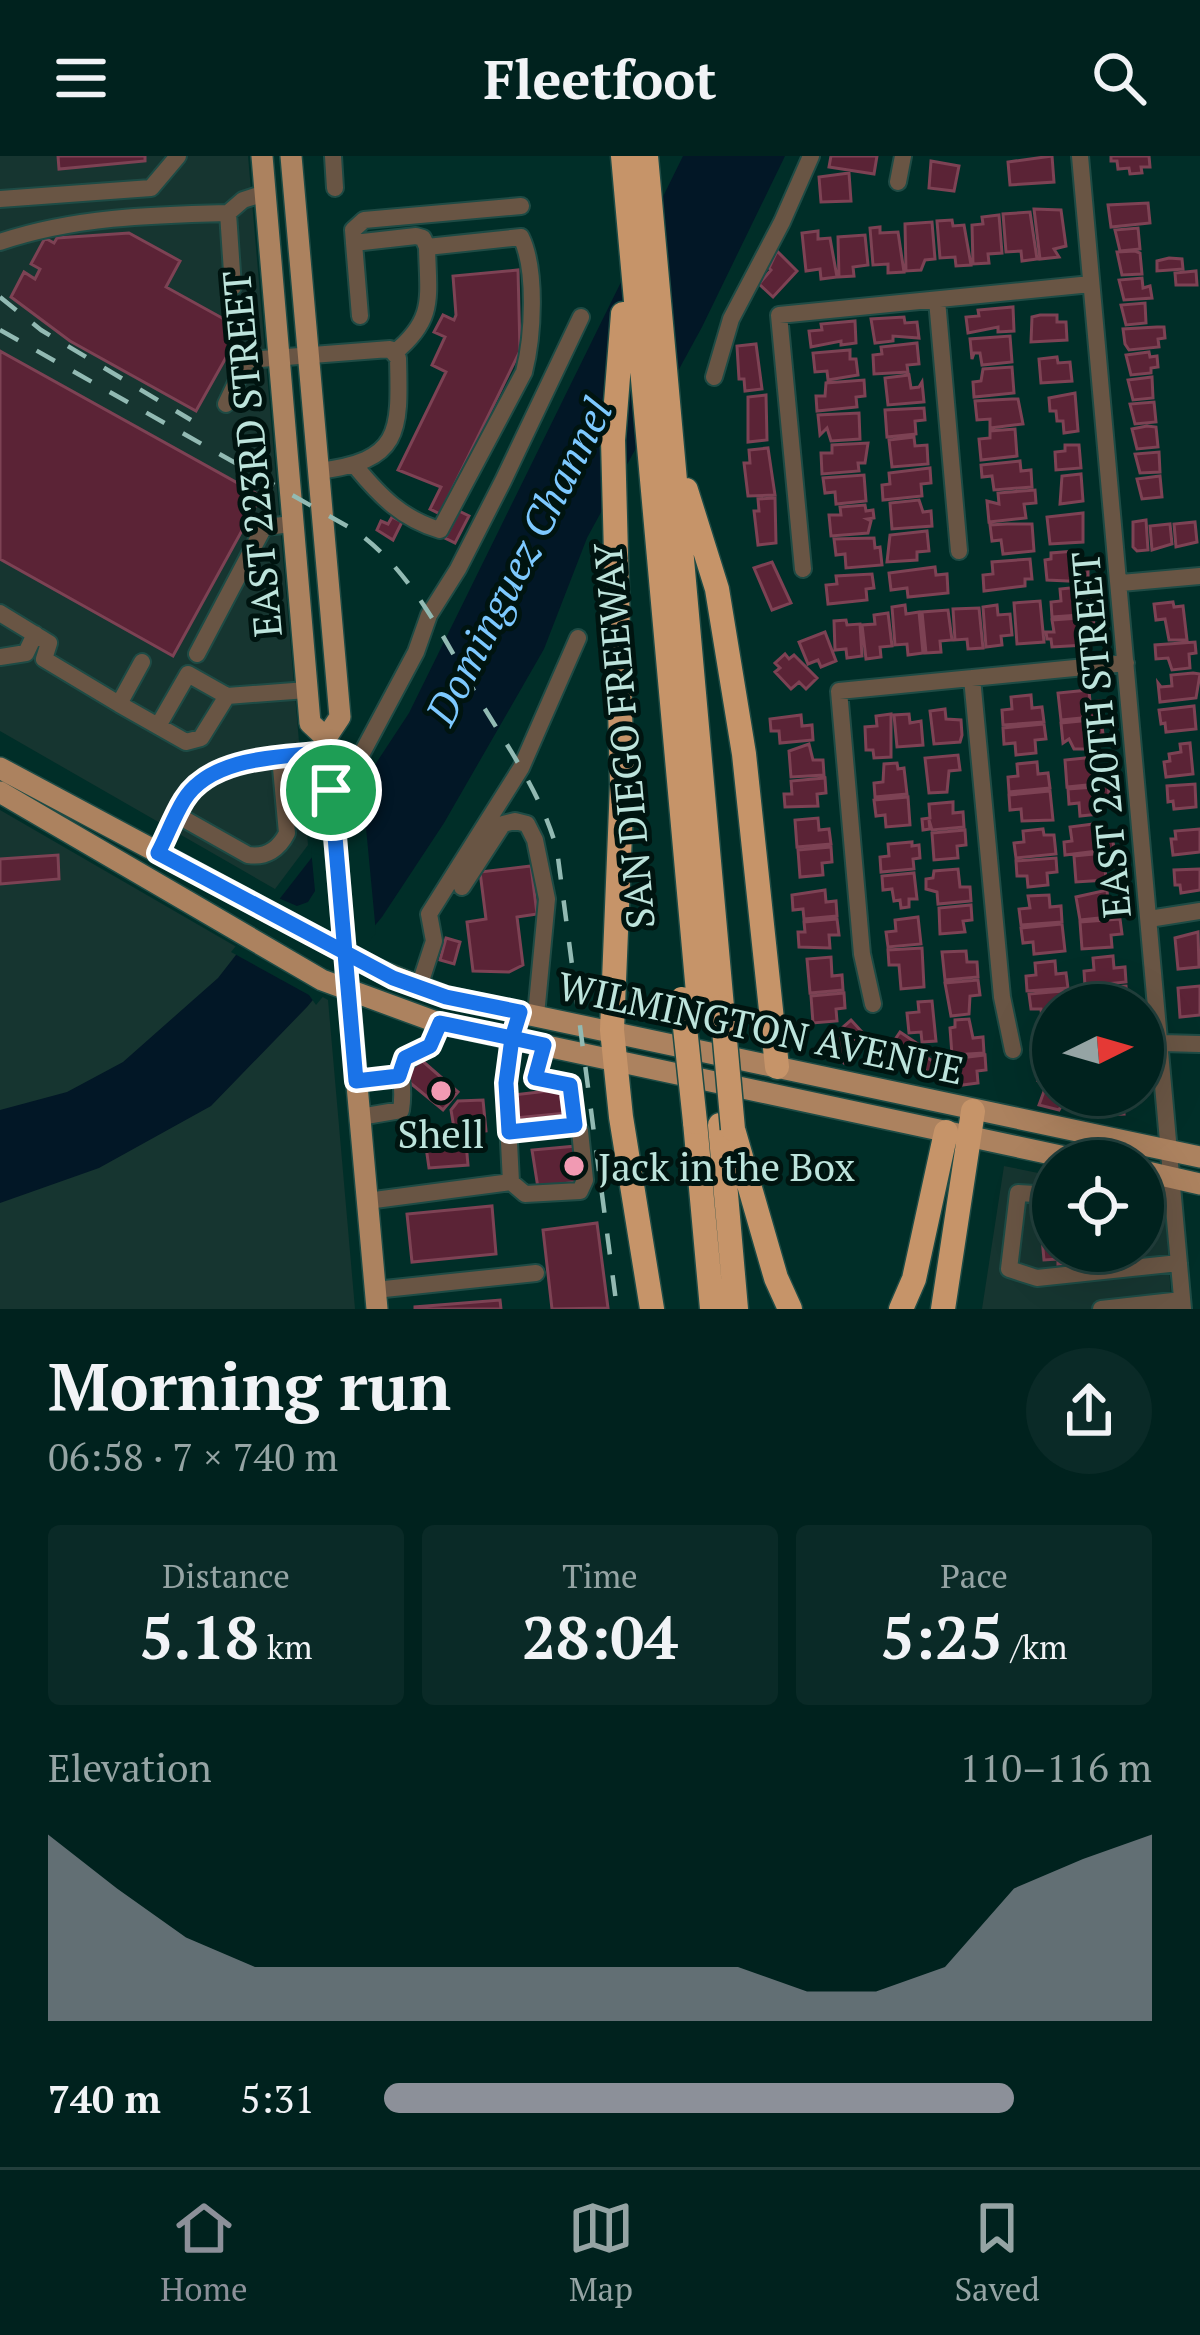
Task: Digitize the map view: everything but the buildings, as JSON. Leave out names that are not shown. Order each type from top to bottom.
[{"type":"highway","name":"SAN DIEGO FREEWAY","points":[[609,156],[639,510],[703,1004],[714,1125],[712,1309]]},
{"type":"highway","points":[[623,156],[640,189]]},
{"type":"highway","points":[[633,156],[640,189],[656,476],[703,1004]]},
{"type":"highway","name":"SAN DIEGO FREEWAY","points":[[640,189],[671,442],[714,1125],[749,1309]]},
{"type":"highway","points":[[623,314],[613,440],[622,784],[613,1030],[652,1309]]},
{"type":"highway","points":[[671,442],[718,590],[746,775],[776,1066]]},
{"type":"highway","points":[[901,1309],[956,1135],[973,1111]]},
{"type":"highway","points":[[714,1125],[726,1309]]},
{"type":"highway","points":[[714,1125],[736,1309]]},
{"type":"highway","points":[[714,1125],[790,1309]]},
{"type":"highway","points":[[943,1309],[956,1135]]},
{"type":"main road","name":"EAST 223RD STREET","points":[[262,156],[310,723],[327,745]]},
{"type":"main road","name":"EAST 223RD STREET","points":[[291,156],[340,718],[327,745],[351,997]]},
{"type":"main road","name":"WILMINGTON AVENUE","points":[[0,768],[378,970],[446,997],[1200,1157]]},
{"type":"main road","name":"WILMINGTON AVENUE","points":[[0,792],[351,997],[440,1023],[1032,1151]]},
{"type":"main road","points":[[351,997],[376,1299]]},
{"type":"main road","points":[[512,1038],[528,1013]]},
{"type":"main road","points":[[1164,1175],[1200,1184]]},
{"type":"street","points":[[0,199],[151,188],[178,156]]},
{"type":"street","points":[[333,156],[335,188]]},
{"type":"street","points":[[714,377],[730,319],[789,221],[812,156]]},
{"type":"street","points":[[898,182],[903,156]]},
{"type":"street","name":"EAST 220TH STREET","points":[[1080,156],[1077,192],[1091,284],[1121,583],[1156,984]]},
{"type":"street","points":[[0,242],[50,225],[142,215],[228,213],[243,200],[265,193]]},
{"type":"street","points":[[360,316],[352,230],[364,220],[521,206]]},
{"type":"street","points":[[228,213],[233,287]]},
{"type":"street","points":[[354,243],[416,236],[427,247],[428,314],[415,336],[394,353]]},
{"type":"street","points":[[356,467],[385,502],[418,524],[440,530],[524,372],[531,345],[529,258],[521,237],[427,247]]},
{"type":"street","points":[[803,569],[778,315],[1091,284]]},
{"type":"street","points":[[938,300],[959,551]]},
{"type":"street","points":[[331,790],[361,755],[405,673],[429,614],[485,516],[580,317]]},
{"type":"street","points":[[226,404],[248,360],[390,349],[398,358],[399,417],[385,448],[356,467],[318,471]]},
{"type":"street","points":[[197,654],[264,527],[293,524]]},
{"type":"street","points":[[1121,583],[1200,576]]},
{"type":"street","points":[[0,613],[49,643],[44,659],[186,742],[201,738],[227,696]]},
{"type":"street","points":[[0,657],[26,653],[35,634]]},
{"type":"street","points":[[419,987],[434,940],[428,914],[520,768],[578,638]]},
{"type":"street","points":[[119,704],[142,662]]},
{"type":"street","points":[[874,1004],[862,954],[839,691],[1126,664]]},
{"type":"street","points":[[158,726],[188,674],[227,696],[308,690]]},
{"type":"street","points":[[972,678],[1002,997],[1013,1050]]},
{"type":"street","points":[[158,853],[186,796],[221,770],[327,745]]},
{"type":"street","points":[[177,815],[248,855],[273,851],[287,833],[280,757]]},
{"type":"street","points":[[462,887],[502,824],[527,824],[536,840],[548,899],[542,927],[542,971],[528,1013]]},
{"type":"street","points":[[1149,919],[1200,911]]},
{"type":"street","points":[[359,1117],[401,1110],[399,1076],[405,1058],[430,1046],[440,1023]]},
{"type":"street","points":[[511,1183],[507,1073],[512,1038]]},
{"type":"street","points":[[1164,1043],[1200,1044]]},
{"type":"street","points":[[535,1078],[544,1045]]},
{"type":"street","name":"EAST 220TH STREET","points":[[1164,1064],[1183,1305]]},
{"type":"street","points":[[367,1201],[511,1183],[525,1194],[580,1191],[585,1180],[570,1085],[507,1073]]},
{"type":"street","points":[[356,1081],[399,1076]]},
{"type":"street","points":[[509,1132],[575,1125]]},
{"type":"street","points":[[1032,1194],[1018,1193],[1009,1269],[1037,1278],[1094,1272]]},
{"type":"street","points":[[1164,1265],[1179,1263]]},
{"type":"street","points":[[376,1299],[536,1273]]},
{"type":"street","points":[[1101,1309],[1183,1305]]},
{"type":"shaded area","points":[[0,156],[248,156],[308,845],[275,889],[0,731]]},
{"type":"shaded area","points":[[0,810],[328,1000],[355,1309],[0,1309]]},
{"type":"shaded area","points":[[1004,1166],[1032,1172],[1032,1272],[1164,1272],[1164,1199],[1172,1309],[982,1309]]},
{"type":"water","name":"Dominguez Channel","points":[[683,156],[785,156],[702,327],[587,538],[544,649],[444,823],[382,917],[307,1007],[211,1106],[99,1168],[0,1203],[0,1110],[67,1092],[123,1062],[218,978],[327,838],[409,713]]},
{"type":"pier","points":[[361,775],[376,933],[316,1005],[309,995],[231,952],[276,897],[297,906],[308,902],[315,891],[311,849]]},
{"type":"railway","points":[[0,297],[41,330],[191,420]]},
{"type":"railway","points":[[0,330],[354,530],[394,565],[426,608],[524,773],[557,850],[617,1309]]},
{"type":"place","name":"Shell","points":[[441,1091]]},
{"type":"place","name":"Jack in the Box","points":[[574,1166]]},
{"type":"route","points":[[331,790],[328,752],[263,759],[221,770],[186,796],[158,853],[266,908],[344,951],[393,978],[446,997],[520,1012],[512,1038],[544,1045],[535,1078],[570,1085],[575,1125],[509,1132],[506,1083],[512,1038],[440,1023],[430,1046],[405,1058],[399,1076],[356,1081],[344,951],[331,790]]}]
